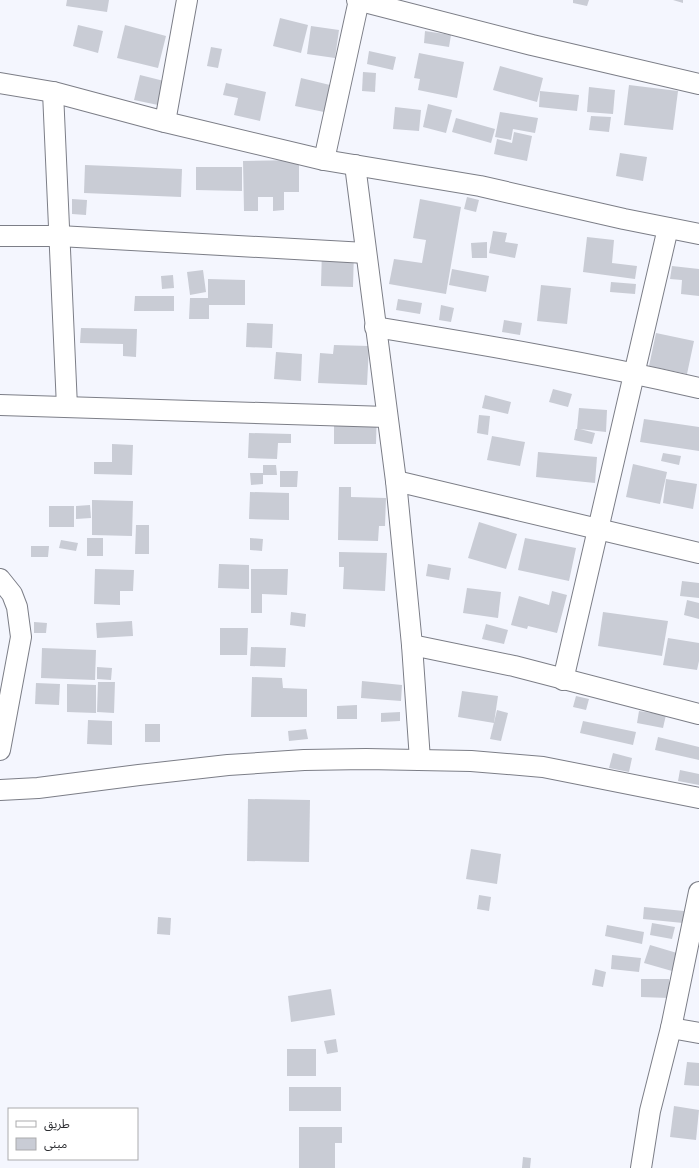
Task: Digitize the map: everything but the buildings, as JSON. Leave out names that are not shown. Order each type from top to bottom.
[{"type":"street","points":[[165,122],[187,0]]},
{"type":"street","points":[[324,160],[358,0],[532,45],[699,84]]},
{"type":"street","points":[[0,83],[53,92],[165,122],[324,160],[480,186],[699,234]]},
{"type":"street","points":[[53,92],[67,407]]},
{"type":"street","points":[[354,165],[396,481],[412,645],[420,760]]},
{"type":"street","points":[[563,680],[668,228]]},
{"type":"street","points":[[0,236],[59,236],[366,253]]},
{"type":"street","points":[[375,327],[535,353],[635,373],[699,388]]},
{"type":"street","points":[[0,405],[387,417]]},
{"type":"street","points":[[396,481],[699,553]]},
{"type":"street","points":[[0,579],[12,594],[18,607],[21,637],[0,750]]},
{"type":"street","points":[[412,645],[514,666],[563,680],[699,714]]},
{"type":"street","points":[[0,790],[38,788],[139,775],[236,765],[304,760],[366,759],[471,761],[542,767],[699,798]]},
{"type":"street","points":[[641,1168],[650,1111],[671,1028],[699,892]]},
{"type":"street","points":[[671,1028],[699,1033]]}]
